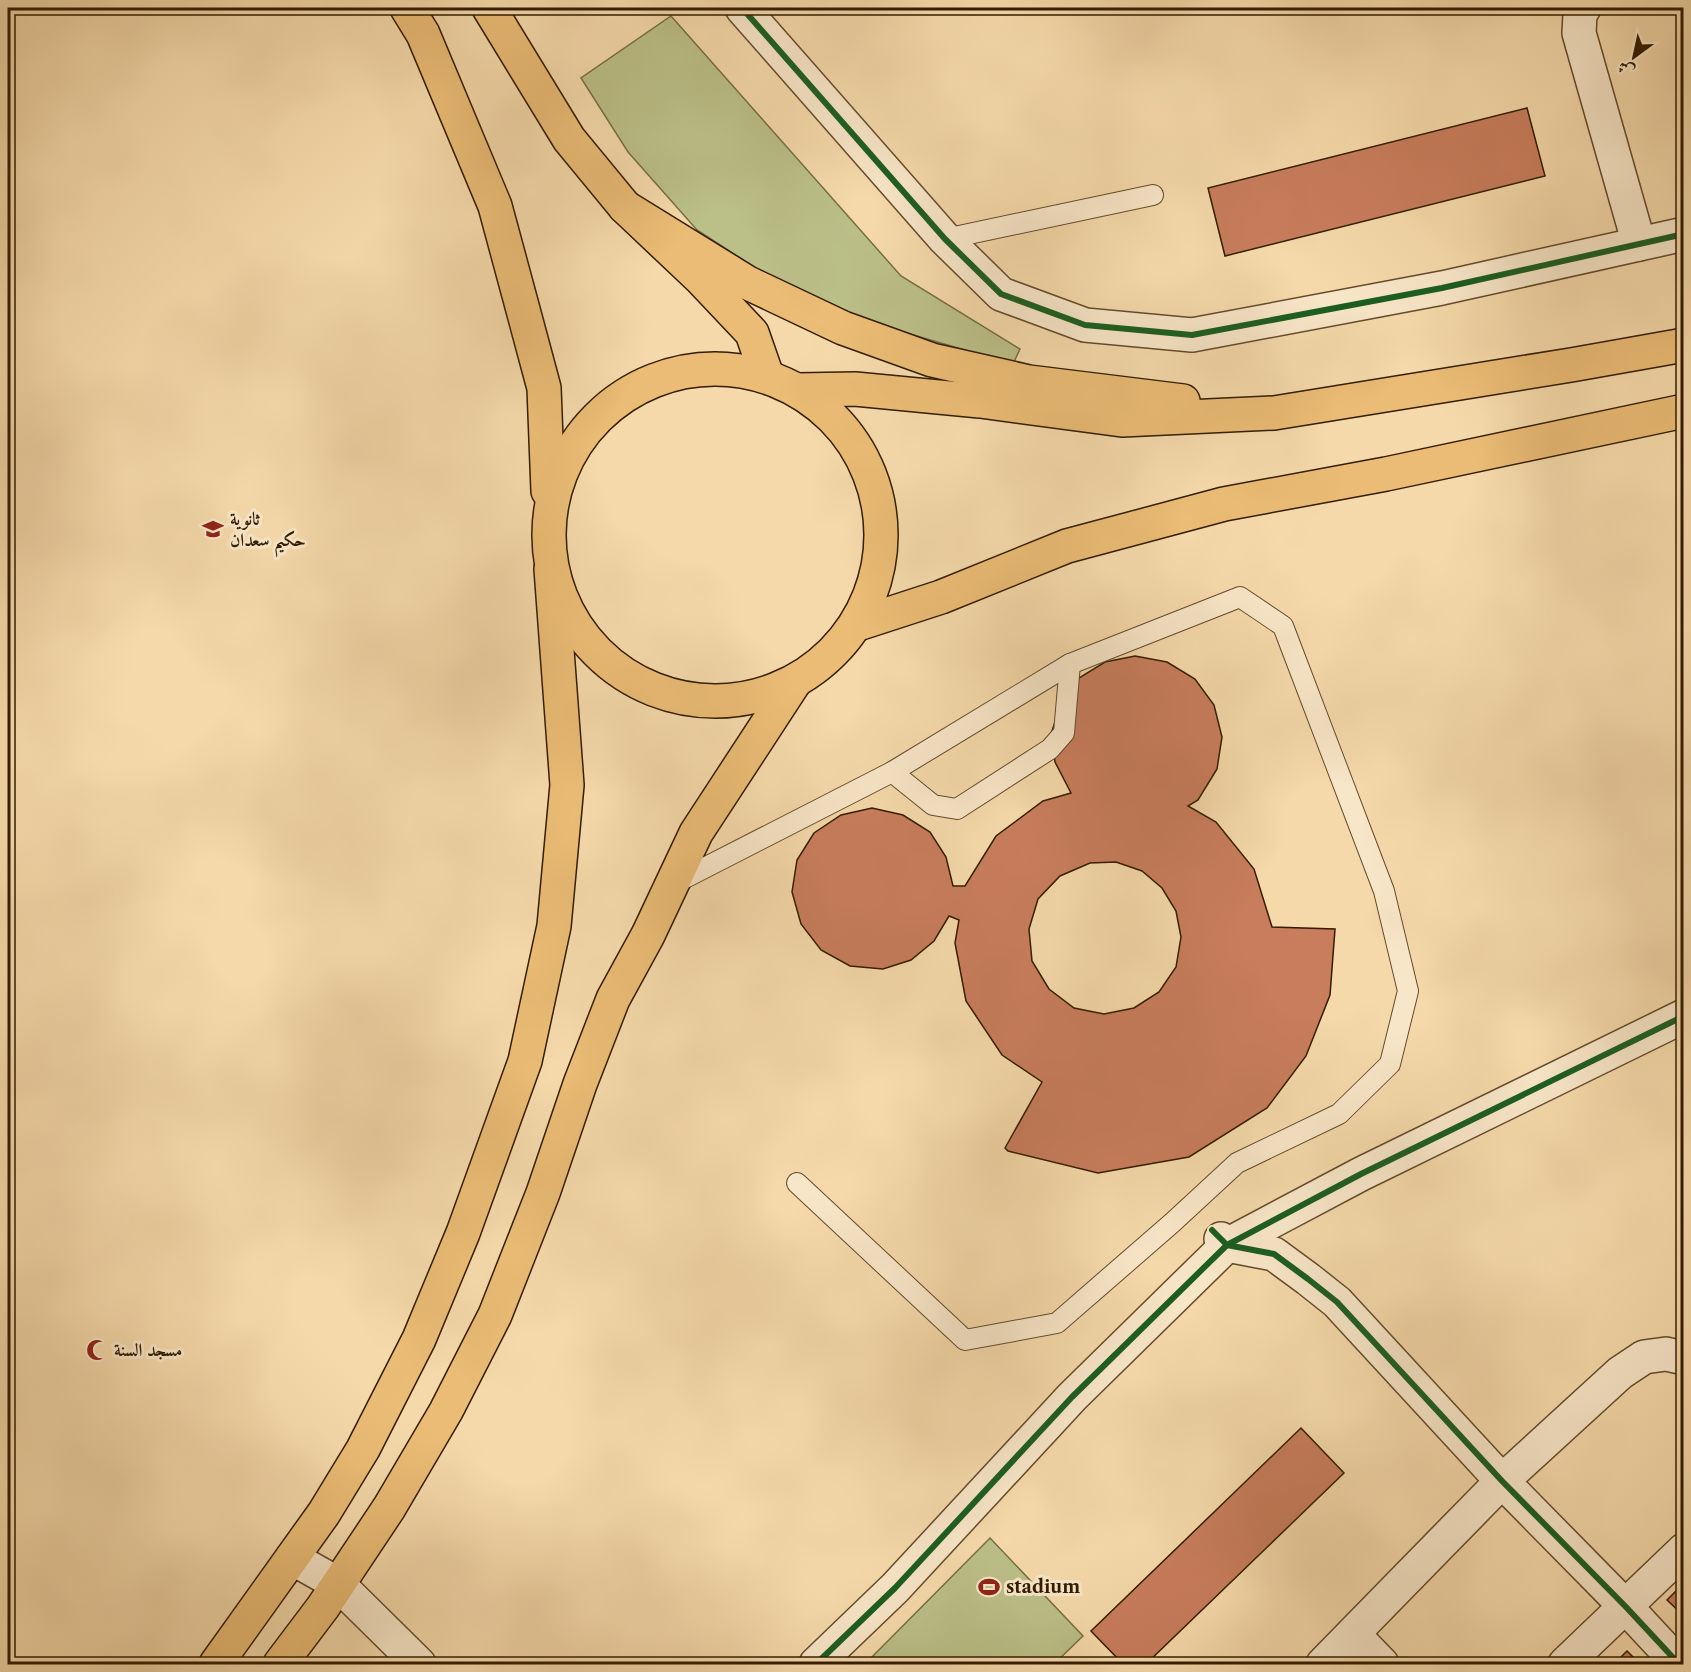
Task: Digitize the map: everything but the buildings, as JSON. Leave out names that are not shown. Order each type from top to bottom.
[{"type":"main road","points":[[216,1665],[324,1513],[363,1449],[419,1339],[464,1233],[525,1061],[554,926],[567,784],[551,569],[544,388],[495,206],[423,34],[407,8]]},
{"type":"main road","points":[[489,8],[569,139],[626,207],[700,278],[752,333],[767,376]]},
{"type":"main road","points":[[626,207],[748,283],[843,328],[932,360],[1029,382],[1274,412]]},
{"type":"main road","points":[[798,390],[855,389],[980,401],[1122,420],[1274,412],[1683,345]]},
{"type":"main road","points":[[549,511],[567,456],[603,410],[652,380],[709,368],[767,376],[798,390],[840,424],[868,468],[882,520],[878,573],[861,623],[831,659],[794,683],[745,700],[694,701],[644,687],[602,658],[569,617],[551,569]]},
{"type":"main road","points":[[861,623],[941,597],[1067,546],[1224,504],[1386,474],[1683,411]]},
{"type":"main road","points":[[280,1665],[389,1508],[446,1411],[495,1315],[543,1193],[580,1084],[614,999],[648,935],[696,833],[794,683]]},
{"type":"street","points":[[742,8],[945,239],[1001,294],[1085,325],[1192,335],[1442,288],[1683,234]]},
{"type":"street","points":[[1584,8],[1580,14],[1579,33],[1639,244]]},
{"type":"street","points":[[816,1665],[896,1588],[1219,1238],[1360,1174],[1683,1016]]},
{"type":"street","points":[[1219,1238],[1274,1254],[1336,1302],[1502,1481],[1626,1607],[1679,1665]]},
{"type":"street","points":[[1323,1665],[1502,1481],[1620,1372],[1644,1357],[1666,1354],[1683,1358]]},
{"type":"street","points":[[1565,1665],[1683,1550]]},
{"type":"street","points":[[292,1558],[338,1584],[419,1665]]},
{"type":"street","points":[[1353,1634],[1382,1665]]},
{"type":"lane","points":[[945,239],[1153,195]]},
{"type":"lane","points":[[671,885],[892,772],[1070,664],[1240,597],[1283,626],[1384,891],[1408,991],[1390,1064],[1339,1114],[1237,1163],[1057,1323],[965,1341],[797,1183]]},
{"type":"lane","points":[[892,772],[933,805],[957,809],[1050,749],[1064,733],[1070,664]]},
{"type":"green space","points":[[671,16],[901,276],[1020,349],[1013,364],[872,323],[771,278],[697,230],[628,152],[581,78]]},
{"type":"green space","name":"stadium","points":[[990,1538],[1083,1636],[1054,1664],[865,1664]]},
{"type":"cycle path","points":[[742,8],[945,239],[1001,294],[1085,325],[1192,335],[1442,288],[1684,234]]},
{"type":"cycle path","points":[[816,1664],[895,1588],[1072,1397],[1227,1245],[1361,1174],[1684,1016]]},
{"type":"cycle path","points":[[1212,1230],[1227,1245],[1274,1254],[1337,1302],[1502,1481],[1679,1664]]},
{"type":"place","name":"ثانوية حكيم سعدان","points":[[213,529]]},
{"type":"place","name":"مسجد السنة","points":[[97,1350]]},
{"type":"place","name":"stadium","points":[[989,1587]]}]
